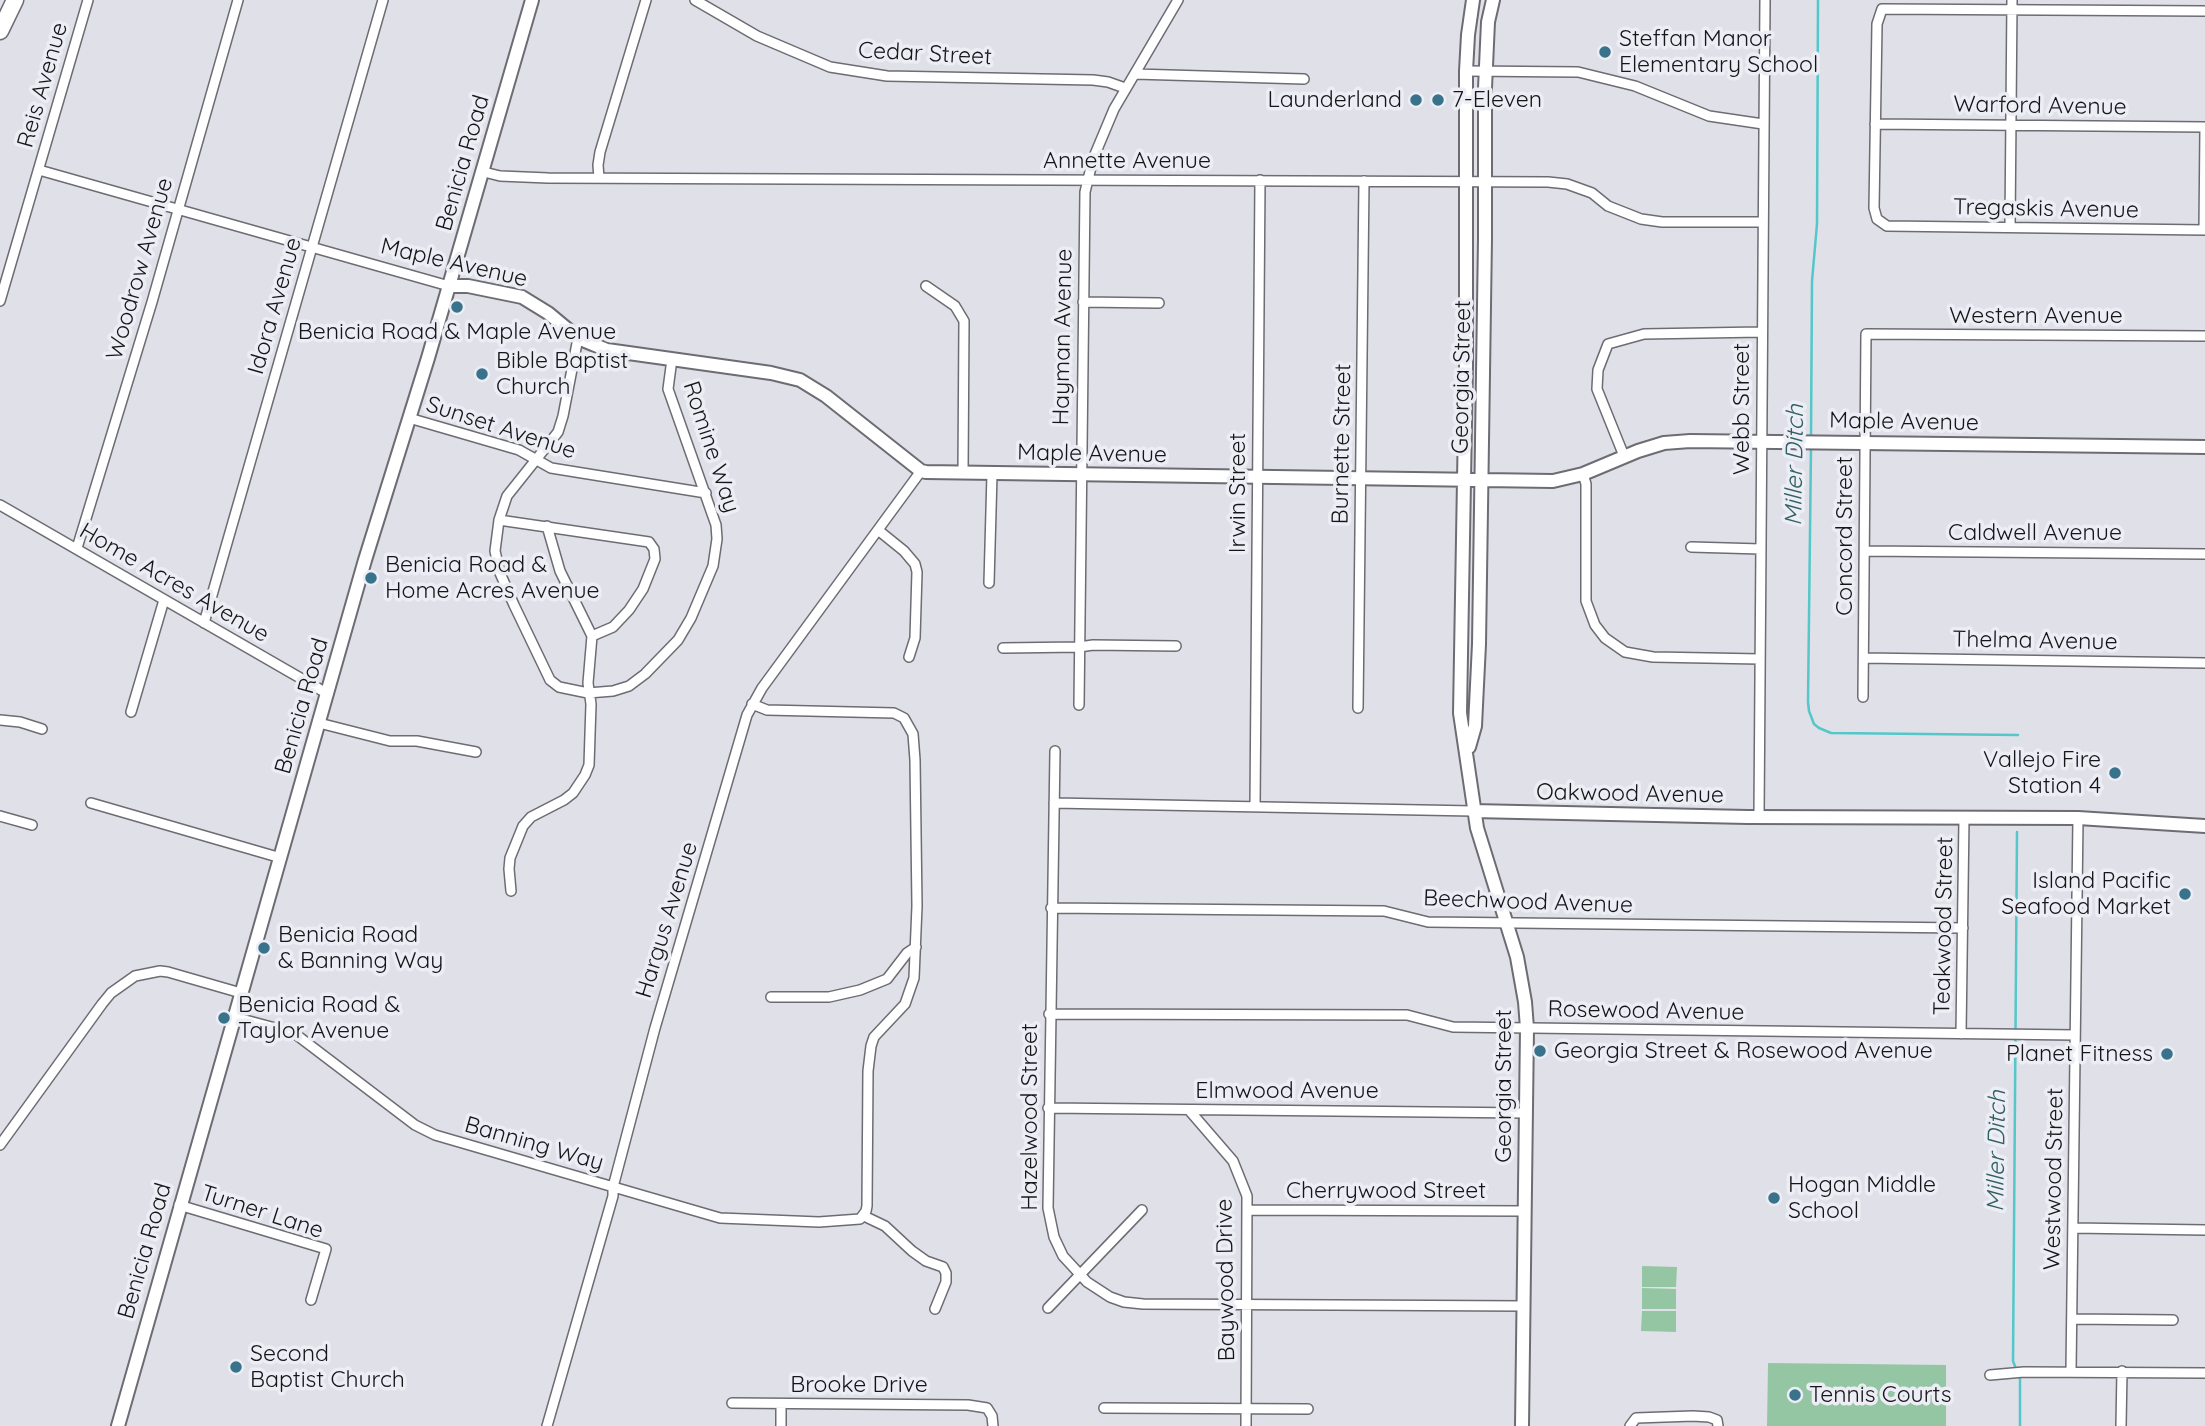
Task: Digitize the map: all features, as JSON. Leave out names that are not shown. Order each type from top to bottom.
[{"type":"highway","points":[[0,21],[7,0]]},
{"type":"highway","points":[[0,31],[15,0]]},
{"type":"main road","name":"Benicia Road","points":[[118,1426],[363,567],[484,172],[532,0]]},
{"type":"main road","name":"Georgia Street","points":[[1473,0],[1466,71],[1460,713],[1468,754],[1473,811],[1522,981],[1527,1028],[1522,1426]]},
{"type":"main road","name":"Georgia Street","points":[[1468,754],[1475,726],[1482,480],[1486,70],[1488,22],[1493,0]]},
{"type":"main road","name":"Maple Avenue","points":[[449,286],[468,286],[522,297],[548,313],[578,338],[607,349],[771,373],[800,380],[826,396],[921,471],[1553,481],[1583,474],[1624,456],[1664,443],[2205,447]]},
{"type":"main road","name":"Oakwood Avenue","points":[[1473,811],[1759,817],[2078,818],[2205,826]]},
{"type":"street","name":"Reis Avenue","points":[[0,301],[88,0]]},
{"type":"street","name":"Woodrow Avenue","points":[[77,548],[238,0]]},
{"type":"street","name":"Idora Avenue","points":[[204,622],[383,0]]},
{"type":"street","points":[[599,178],[600,152],[646,0]]},
{"type":"street","name":"Cedar Street","points":[[695,0],[757,36],[830,67],[887,76],[1093,80],[1125,88]]},
{"type":"street","name":"Hayman Avenue","points":[[1079,705],[1083,302],[1087,181],[1102,135],[1125,88],[1178,0]]},
{"type":"street","name":"Webb Street","points":[[1759,817],[1765,0]]},
{"type":"street","points":[[2010,227],[2012,4]]},
{"type":"street","points":[[1875,124],[1877,24],[1882,9],[2012,4],[2205,11]]},
{"type":"street","points":[[1466,71],[1578,72],[1634,86],[1709,116],[1763,124]]},
{"type":"street","points":[[1135,74],[1304,79]]},
{"type":"street","name":"Warford Avenue","points":[[1875,124],[2205,128]]},
{"type":"street","name":"Tregaskis Avenue","points":[[1875,124],[1874,208],[1877,219],[1887,226],[2204,230]]},
{"type":"street","points":[[2204,230],[2205,128]]},
{"type":"street","name":"Maple Avenue","points":[[38,170],[449,286]]},
{"type":"street","name":"Annette Avenue","points":[[484,172],[500,176],[599,178],[1567,184],[1592,193],[1608,205],[1641,219],[1662,222],[1762,222]]},
{"type":"street","name":"Irwin Street","points":[[1255,807],[1260,180]]},
{"type":"street","name":"Burnette Street","points":[[1358,708],[1364,181]]},
{"type":"street","points":[[926,286],[955,306],[964,321],[963,473]]},
{"type":"street","points":[[1083,302],[1159,303]]},
{"type":"street","points":[[1624,456],[1598,389],[1598,370],[1608,344],[1644,334],[1761,332]]},
{"type":"street","name":"Western Avenue","points":[[1866,334],[2205,336]]},
{"type":"street","name":"Concord Street","points":[[1864,697],[1866,334]]},
{"type":"street","points":[[578,338],[564,416],[558,432],[507,496],[499,520],[495,551],[500,573],[550,680],[559,687],[588,693]]},
{"type":"street","name":"Romine Way","points":[[588,693],[613,691],[629,685],[663,659],[678,640],[701,596],[716,553],[716,525],[668,389],[672,359]]},
{"type":"street","name":"Sunset Avenue","points":[[409,418],[519,450],[551,468],[706,493]]},
{"type":"street","name":"Hargus Avenue","points":[[547,1426],[613,1196],[613,1187],[655,1028],[739,740],[752,704],[921,471]]},
{"type":"street","points":[[989,583],[992,474]]},
{"type":"street","points":[[1583,474],[1586,484],[1586,601],[1595,625],[1605,638],[1625,652],[1653,657],[1760,659]]},
{"type":"street","name":"Home Acres Avenue","points":[[0,505],[328,694]]},
{"type":"street","points":[[499,520],[649,542],[654,549],[653,566],[643,589],[613,627],[592,636]]},
{"type":"street","points":[[511,891],[510,858],[523,826],[531,817],[573,793],[586,775],[589,765],[591,704],[588,693],[592,636],[560,571],[547,526]]},
{"type":"street","points":[[878,530],[904,551],[915,564],[917,572],[915,638],[909,657]]},
{"type":"street","points":[[1691,547],[1761,549]]},
{"type":"street","name":"Caldwell Avenue","points":[[1864,551],[2205,554]]},
{"type":"street","points":[[131,712],[164,600]]},
{"type":"street","points":[[1003,648],[1176,646]]},
{"type":"street","name":"Thelma Avenue","points":[[1864,658],[2205,663]]},
{"type":"street","points":[[752,704],[767,710],[894,713],[901,715],[909,725],[915,743],[914,978],[905,1004],[874,1037],[871,1046],[868,1071],[867,1206],[860,1218],[885,1226],[926,1261],[943,1267],[946,1283],[935,1309]]},
{"type":"street","points":[[0,720],[20,722],[42,729]]},
{"type":"street","points":[[320,723],[390,741],[417,741],[476,752]]},
{"type":"street","name":"Hazelwood Street","points":[[1055,751],[1048,1108],[1050,1224],[1063,1256],[1087,1283],[1124,1302],[1524,1306]]},
{"type":"street","points":[[91,803],[281,858]]},
{"type":"street","name":"Oakwood Avenue","points":[[1054,803],[1473,811]]},
{"type":"street","points":[[0,816],[32,825]]},
{"type":"street","name":"Teakwood Street","points":[[1961,1034],[1965,818]]},
{"type":"street","name":"Westwood Street","points":[[2071,1371],[2078,818]]},
{"type":"street","name":"Beechwood Avenue","points":[[1051,908],[1384,911],[1428,922],[1963,928]]},
{"type":"street","points":[[771,997],[830,997],[860,990],[887,979],[907,953],[916,947]]},
{"type":"street","points":[[0,1145],[102,1004],[111,993],[135,976],[167,972],[241,993]]},
{"type":"street","name":"Rosewood Avenue","points":[[1049,1014],[1407,1016],[1453,1027],[2075,1035]]},
{"type":"street","name":"Banning Way","points":[[234,1017],[295,1033],[415,1125],[435,1135],[720,1218],[771,1221],[860,1218]]},
{"type":"street","name":"Elmwood Avenue","points":[[1048,1108],[1526,1113]]},
{"type":"street","name":"Baywood Drive","points":[[1189,1110],[1233,1161],[1247,1196],[1246,1426]]},
{"type":"street","name":"Turner Lane","points":[[179,1205],[326,1249],[311,1300]]},
{"type":"street","points":[[1048,1308],[1142,1210]]},
{"type":"street","name":"Cherrywood Street","points":[[1247,1210],[1525,1211]]},
{"type":"street","points":[[2073,1228],[2205,1230]]},
{"type":"street","points":[[2072,1319],[2173,1320]]},
{"type":"street","points":[[1990,1375],[2024,1371],[2205,1373]]},
{"type":"street","points":[[2121,1426],[2122,1371]]},
{"type":"street","name":"Brooke Drive","points":[[732,1403],[968,1405],[987,1409],[992,1416],[993,1426]]},
{"type":"street","points":[[781,1404],[781,1426]]},
{"type":"street","points":[[1104,1408],[1307,1409]]},
{"type":"street","points":[[1630,1426],[1636,1418],[1693,1416],[1717,1420],[1718,1426]]},
{"type":"green space","points":[[1642,1266],[1677,1267],[1676,1287],[1642,1287]]},
{"type":"green space","points":[[1642,1288],[1676,1289],[1676,1309],[1642,1309]]},
{"type":"green space","points":[[1642,1311],[1676,1311],[1676,1332],[1641,1331]]},
{"type":"green space","points":[[1768,1363],[1946,1365],[1946,1426],[1767,1426]]},
{"type":"waterway","name":"Miller Ditch","points":[[1811,437],[1812,281],[1817,224],[1818,0]]},
{"type":"waterway","name":"Miller Ditch","points":[[1811,448],[1808,702],[1814,724],[1831,733],[2018,735]]},
{"type":"waterway","name":"Miller Ditch","points":[[2017,832],[2013,1361],[2020,1379],[2020,1426]]},
{"type":"place","name":"Steffan Manor Elementary School","points":[[1605,52]]},
{"type":"place","name":"Launderland","points":[[1416,100]]},
{"type":"place","name":"7-Eleven","points":[[1438,100]]},
{"type":"place","name":"Benicia Road & Maple Avenue","points":[[457,307]]},
{"type":"place","name":"Bible Baptist Church","points":[[482,374]]},
{"type":"place","name":"Benicia Road & Home Acres Avenue","points":[[371,578]]},
{"type":"place","name":"Vallejo Fire Station 4","points":[[2115,773]]},
{"type":"place","name":"Island Pacific Seafood Market","points":[[2185,894]]},
{"type":"place","name":"Benicia Road & Banning Way","points":[[264,948]]},
{"type":"place","name":"Benicia Road & Taylor Avenue","points":[[224,1018]]},
{"type":"place","name":"Georgia Street & Rosewood Avenue","points":[[1540,1051]]},
{"type":"place","name":"Planet Fitness","points":[[2167,1054]]},
{"type":"place","name":"Hogan Middle School","points":[[1774,1198]]},
{"type":"place","name":"Second Baptist Church","points":[[236,1367]]},
{"type":"place","name":"Tennis Courts","points":[[1795,1395]]}]
